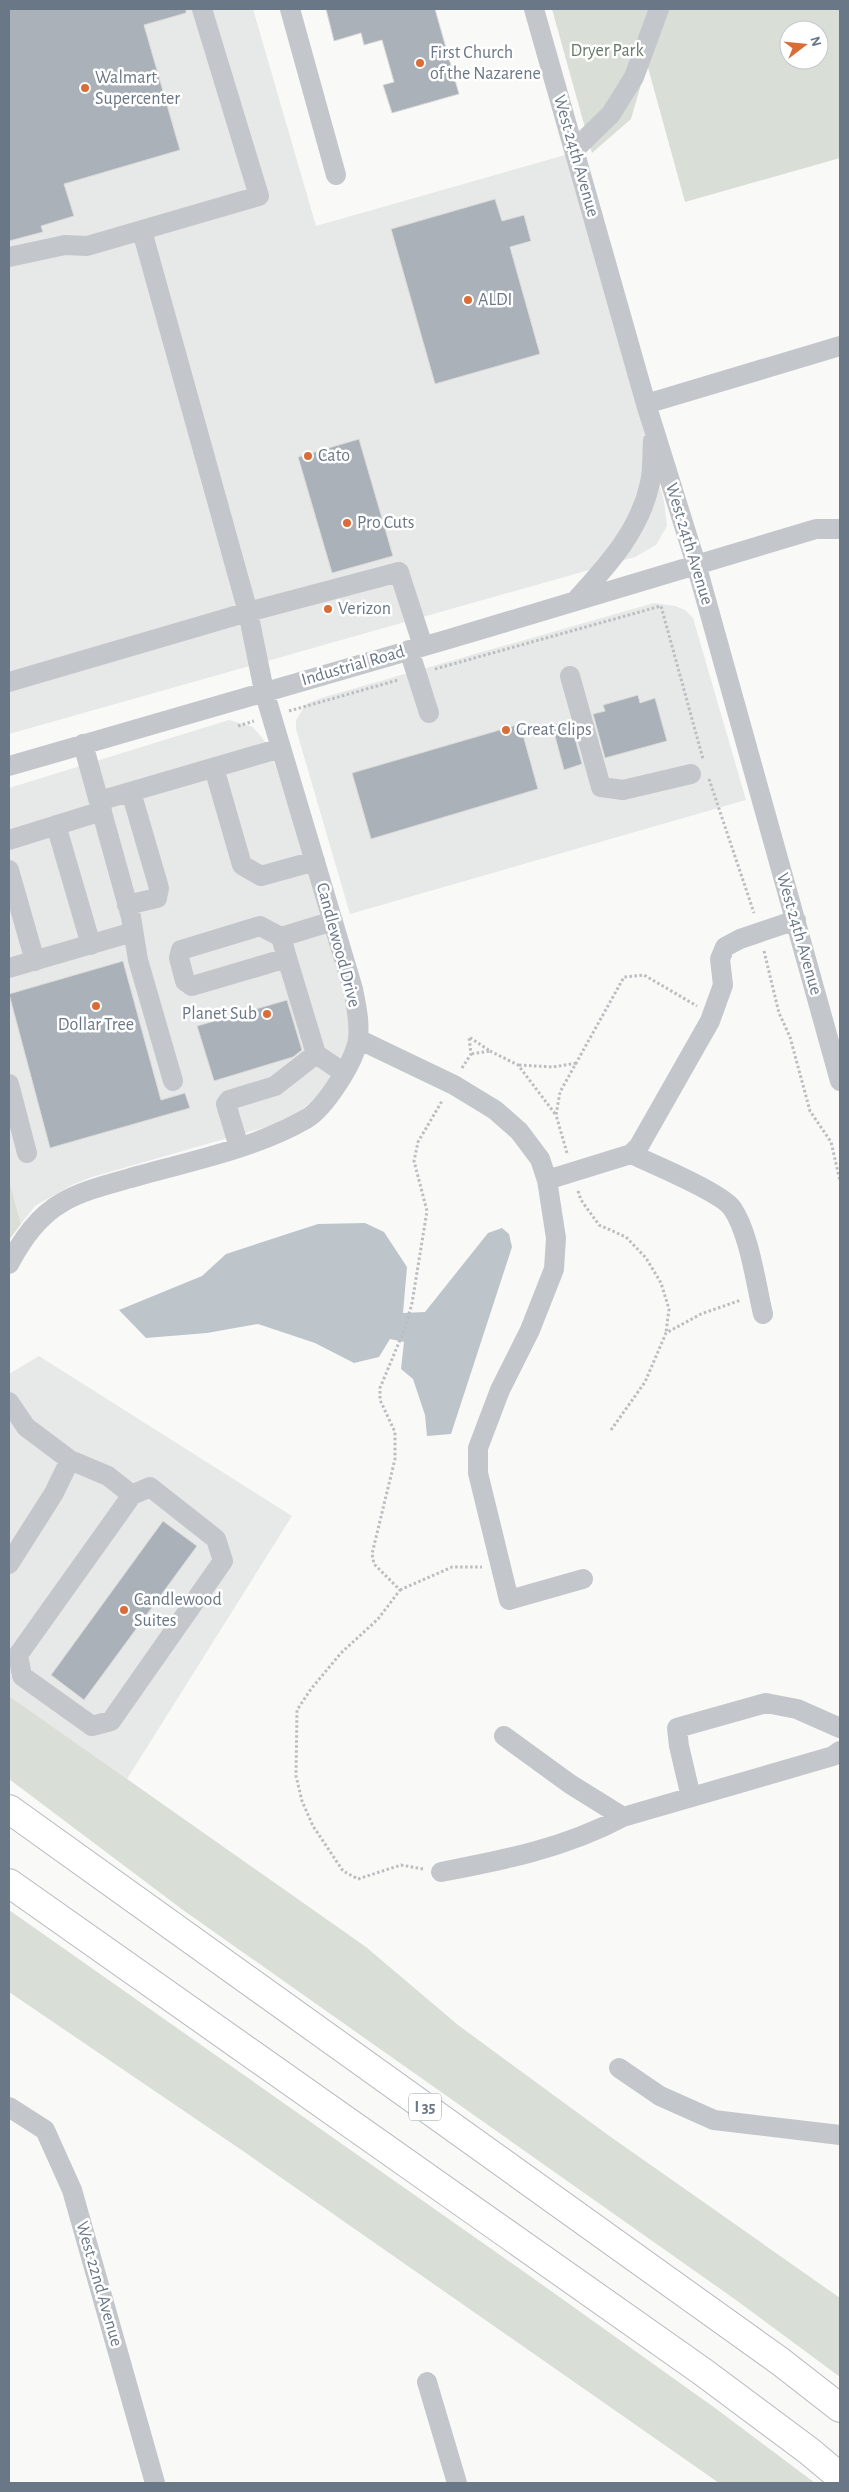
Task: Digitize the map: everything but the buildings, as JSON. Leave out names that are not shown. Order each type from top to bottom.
[{"type":"highway","name":"I 35","points":[[9,1809],[606,2236],[840,2408]]},
{"type":"highway","points":[[9,1883],[702,2372],[840,2476]]},
{"type":"street","points":[[9,256],[65,245],[87,246],[258,196],[202,9]]},
{"type":"street","points":[[290,9],[336,175]]},
{"type":"street","name":"West 24th Avenue","points":[[534,9],[646,404],[696,564],[840,1081]]},
{"type":"street","points":[[574,150],[611,114],[634,77],[659,9]]},
{"type":"street","name":"Candlewood Drive","points":[[9,1264],[34,1224],[63,1202],[100,1187],[264,1139],[308,1118],[335,1089],[358,1039],[358,1014],[355,998],[264,691],[248,612],[142,231]]},
{"type":"street","points":[[646,404],[840,346]]},
{"type":"street","points":[[577,600],[616,556],[636,523],[650,483],[654,429]]},
{"type":"street","name":"Industrial Road","points":[[9,766],[816,529],[840,530]]},
{"type":"street","points":[[9,682],[248,612],[399,572],[429,713]]},
{"type":"street","points":[[570,676],[601,787],[623,790],[690,774]]},
{"type":"street","points":[[83,744],[127,905],[138,960],[173,1082]]},
{"type":"street","points":[[9,840],[56,825],[131,792],[281,748]]},
{"type":"street","points":[[214,768],[242,864],[261,876],[315,861]]},
{"type":"street","points":[[127,905],[157,898],[159,888],[131,792]]},
{"type":"street","points":[[56,825],[91,945]]},
{"type":"street","points":[[9,870],[35,961]]},
{"type":"street","points":[[546,1180],[631,1154],[639,1146],[712,1015],[723,985],[720,959],[725,948],[740,939],[796,920]]},
{"type":"street","points":[[287,958],[192,986],[185,981],[178,958],[181,950],[260,926],[281,937],[333,921]]},
{"type":"street","points":[[9,968],[133,932]]},
{"type":"street","points":[[281,937],[316,1054],[344,1073]]},
{"type":"street","points":[[358,1039],[452,1084],[495,1110],[519,1131],[540,1159],[546,1180],[556,1238],[554,1268],[530,1330],[500,1390],[478,1448],[478,1473],[500,1570],[509,1600],[584,1579]]},
{"type":"street","points":[[239,1147],[226,1104],[229,1100],[275,1086],[316,1054]]},
{"type":"street","points":[[9,1084],[27,1153]]},
{"type":"street","points":[[631,1154],[689,1181],[731,1206],[741,1224],[763,1314]]},
{"type":"street","points":[[11,1411],[26,1427],[70,1460],[108,1476],[132,1495]]},
{"type":"street","points":[[9,1564],[54,1494],[70,1460]]},
{"type":"street","points":[[150,1487],[216,1539],[223,1561],[111,1721],[92,1726],[22,1676],[18,1655],[132,1495],[150,1487]]},
{"type":"street","points":[[691,1797],[679,1746],[677,1728],[766,1703],[797,1709],[840,1728]]},
{"type":"street","points":[[504,1736],[570,1784],[623,1817]]},
{"type":"street","points":[[440,1872],[527,1856],[601,1829],[623,1817],[833,1756],[840,1751]]},
{"type":"street","points":[[619,2068],[660,2096],[714,2120],[840,2135]]},
{"type":"street","name":"West 22nd Avenue","points":[[9,2107],[45,2130],[72,2190],[155,2483]]},
{"type":"street","points":[[427,2382],[457,2483]]},
{"type":"path","points":[[556,1114],[560,1092],[624,977],[644,974],[712,1015]]},
{"type":"path","points":[[400,1590],[374,1564],[372,1554],[395,1459],[395,1432],[380,1400],[380,1388],[396,1350],[412,1303],[427,1211],[414,1161],[418,1142],[471,1054],[469,1037],[490,1051],[518,1065],[553,1067],[577,1063]]},
{"type":"path","points":[[471,1054],[490,1051]]},
{"type":"path","points":[[518,1065],[556,1114],[581,1200],[599,1224],[626,1237],[646,1258],[661,1283],[669,1309],[666,1333],[645,1382],[611,1430]]},
{"type":"path","points":[[666,1333],[701,1314],[758,1294]]},
{"type":"path","points":[[440,1872],[401,1865],[358,1879],[343,1871],[313,1826],[302,1801],[296,1776],[297,1710],[311,1689],[341,1653],[378,1618],[400,1590],[452,1567],[500,1570]]},
{"type":"shaded area","points":[[9,9],[253,9],[316,226],[565,155],[664,501],[667,526],[656,545],[635,557],[9,734]]},
{"type":"shaded area","points":[[654,603],[675,606],[685,610],[693,618],[746,800],[350,914],[296,729],[296,720],[306,704],[321,698]]},
{"type":"shaded area","points":[[229,720],[253,727],[267,744],[275,764],[347,994],[350,1024],[346,1050],[335,1077],[318,1096],[295,1115],[273,1125],[92,1177],[72,1185],[35,1206],[21,1224],[9,1180],[9,788]]},
{"type":"shaded area","points":[[365,1223],[384,1232],[407,1267],[403,1313],[425,1312],[488,1233],[502,1228],[509,1234],[512,1247],[451,1434],[427,1436],[425,1415],[413,1379],[401,1369],[404,1342],[390,1339],[379,1357],[354,1363],[315,1343],[258,1324],[207,1333],[146,1338],[119,1310],[202,1276],[226,1254],[318,1224]]},
{"type":"shaded area","points":[[39,1356],[292,1516],[127,1779],[9,1696],[9,1374]]},
{"type":"green space","name":"Dryer Park","points":[[552,9],[840,9],[840,158],[685,202],[647,64],[631,119],[592,153]]},
{"type":"green space","points":[[9,1180],[21,1224],[9,1240]]},
{"type":"green space","points":[[9,1696],[366,1947],[458,2025],[608,2135],[840,2298],[840,2377],[736,2300],[183,1910],[9,1779]]},
{"type":"green space","points":[[9,1910],[537,2281],[715,2408],[815,2483],[719,2483],[243,2151],[9,1992]]},
{"type":"place","name":"First Church of the Nazarene","points":[[420,63]]},
{"type":"place","name":"Walmart Supercenter","points":[[85,88]]},
{"type":"place","name":"ALDI","points":[[468,300]]},
{"type":"place","name":"Cato","points":[[308,456]]},
{"type":"place","name":"Pro Cuts","points":[[347,523]]},
{"type":"place","name":"Verizon","points":[[328,609]]},
{"type":"place","name":"Great Clips","points":[[506,730]]},
{"type":"place","name":"Dollar Tree","points":[[96,1006]]},
{"type":"place","name":"Planet Sub","points":[[267,1014]]},
{"type":"place","name":"Candlewood Suites","points":[[124,1610]]}]
